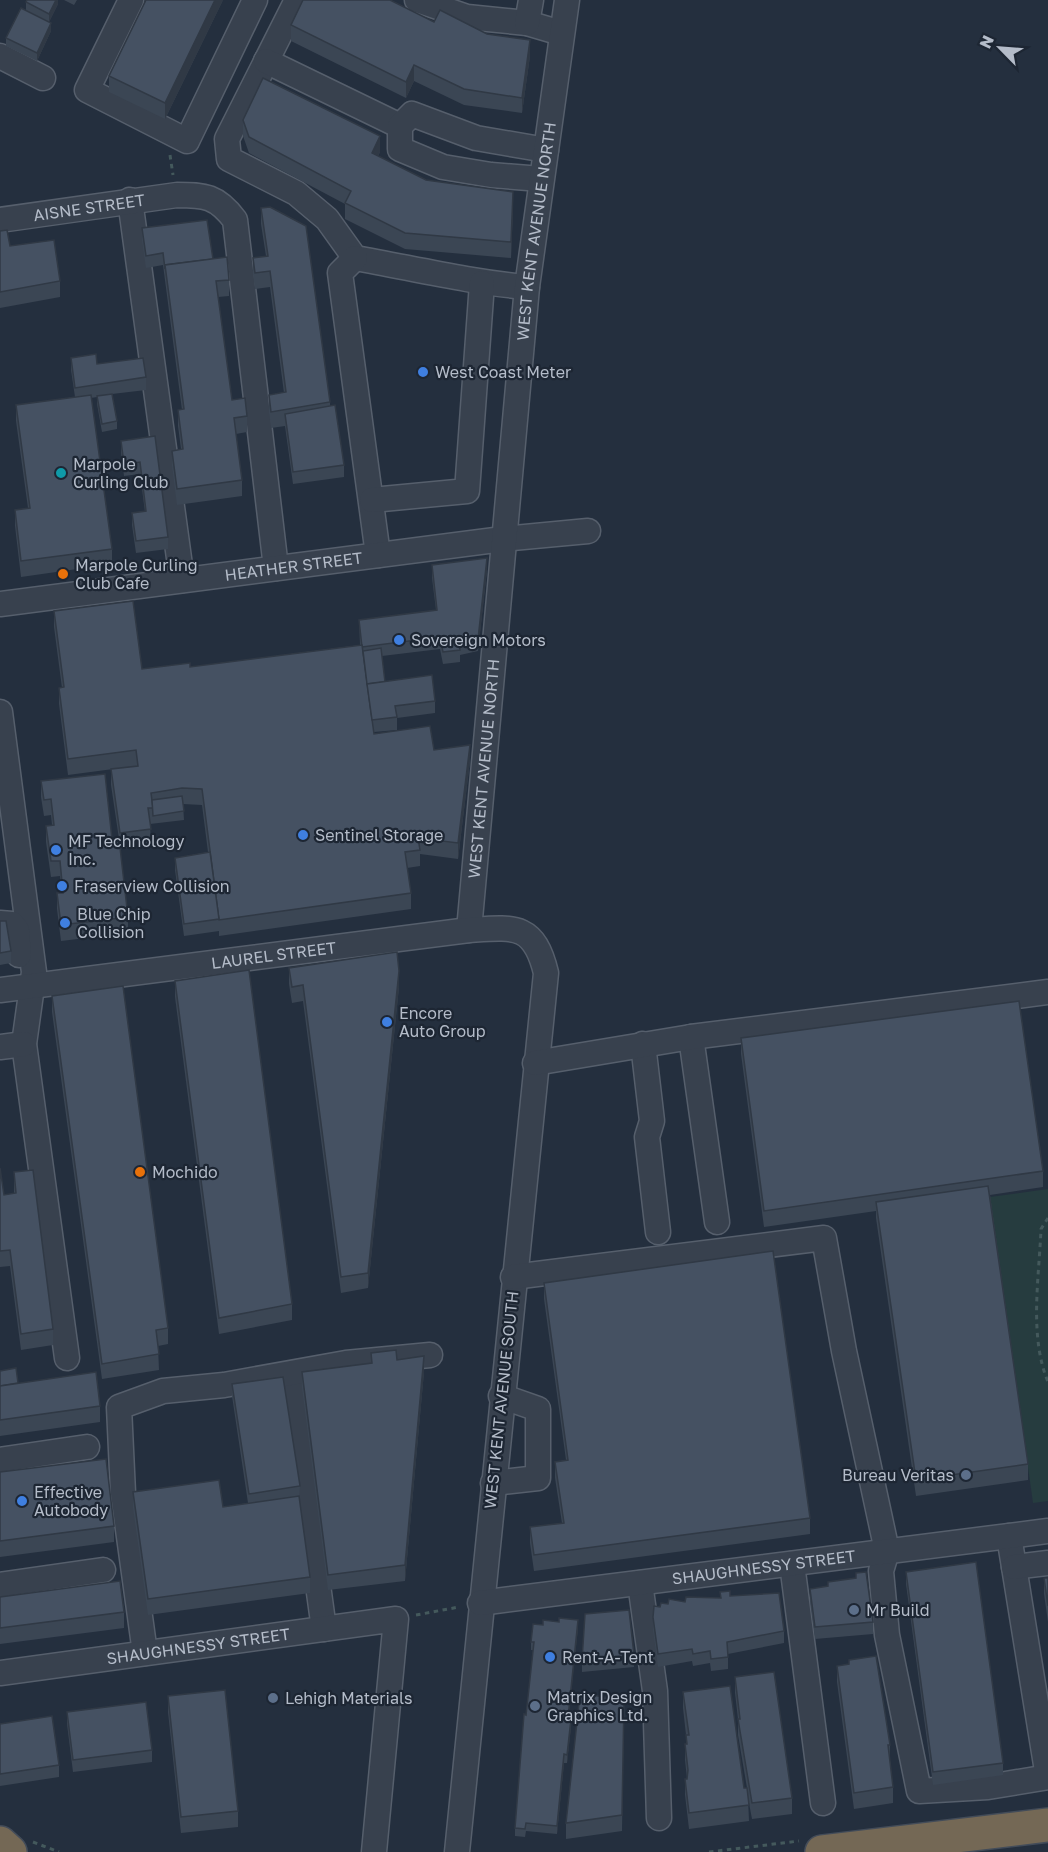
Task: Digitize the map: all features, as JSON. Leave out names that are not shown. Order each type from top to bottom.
[{"type":"highway","points":[[822,1852],[1048,1825]]},
{"type":"highway","points":[[977,1852],[1048,1844]]},
{"type":"street","points":[[131,0],[87,90],[187,141],[255,0]]},
{"type":"street","points":[[297,0],[227,139],[229,159],[296,193],[327,219],[355,258],[460,276],[482,283],[527,287]]},
{"type":"street","points":[[417,0],[467,17],[529,12],[561,33]]},
{"type":"street","name":"WEST KENT AVENUE NORTH","points":[[469,930],[527,287],[567,0]]},
{"type":"street","points":[[0,56],[43,78]]},
{"type":"street","points":[[266,61],[404,130],[443,167],[490,175],[541,179]]},
{"type":"street","points":[[404,130],[476,138],[546,150]]},
{"type":"street","name":"AISNE STREET","points":[[0,220],[130,200],[177,195],[204,195],[223,205],[235,220],[276,568]]},
{"type":"street","points":[[130,200],[182,580]]},
{"type":"street","points":[[355,258],[340,273],[378,555]]},
{"type":"street","points":[[372,500],[467,491],[482,283]]},
{"type":"street","name":"HEATHER STREET","points":[[0,604],[503,538],[588,531]]},
{"type":"street","points":[[0,712],[33,965],[18,988]]},
{"type":"street","points":[[0,923],[12,924],[17,930],[18,988],[24,1044],[67,1359]]},
{"type":"street","name":"LAUREL STREET","points":[[18,988],[494,928],[530,935],[540,949]]},
{"type":"street","name":"WEST KENT AVENUE SOUTH","points":[[457,1852],[513,1277],[546,973],[540,949]]},
{"type":"street","points":[[535,1063],[691,1037],[1048,992]]},
{"type":"street","points":[[691,1037],[717,1222]]},
{"type":"street","points":[[0,1047],[24,1044]]},
{"type":"street","points":[[643,1044],[652,1121],[647,1137],[658,1232]]},
{"type":"street","points":[[513,1277],[824,1238],[844,1351],[887,1551],[881,1571],[887,1635],[919,1791],[988,1787],[1048,1778],[1009,1536]]},
{"type":"street","points":[[145,1653],[123,1493],[119,1407],[163,1391],[224,1385],[345,1363],[430,1355]]},
{"type":"street","points":[[289,1374],[324,1629]]},
{"type":"street","points":[[493,1483],[538,1478],[538,1409],[501,1396]]},
{"type":"street","points":[[0,1460],[87,1447]]},
{"type":"street","name":"SHAUGHNESSY STREET","points":[[480,1603],[1048,1531]]},
{"type":"street","points":[[1014,1567],[1048,1563]]},
{"type":"street","points":[[792,1564],[823,1803]]},
{"type":"street","points":[[0,1585],[103,1570]]},
{"type":"street","points":[[640,1583],[655,1691],[658,1818]]},
{"type":"street","points":[[374,1852],[396,1619]]},
{"type":"street","name":"SHAUGHNESSY STREET","points":[[0,1673],[396,1619]]},
{"type":"path","points":[[171,133],[170,162],[177,195]]},
{"type":"path","points":[[1048,1218],[1041,1229],[1037,1331],[1038,1351],[1048,1382]]},
{"type":"path","points":[[396,1619],[480,1603]]},
{"type":"path","points":[[13,1845],[59,1852]]},
{"type":"green space","points":[[1048,1189],[1048,1501],[1033,1503],[990,1197]]},
{"type":"building","points":[[27,0],[56,0],[49,14],[26,2]]},
{"type":"building","points":[[146,0],[215,0],[165,103],[109,76]]},
{"type":"building","points":[[303,0],[390,0],[434,22],[440,10],[487,34],[530,40],[522,98],[464,89],[414,65],[406,82],[291,25]]},
{"type":"building","points":[[21,8],[51,23],[37,53],[6,38]]},
{"type":"building","points":[[263,78],[380,136],[372,153],[426,180],[513,192],[511,242],[405,233],[345,203],[351,191],[249,137],[243,120]]},
{"type":"building","points":[[270,207],[306,226],[330,402],[271,412],[269,395],[286,392],[270,271],[255,273],[253,258],[268,256],[261,208]]},
{"type":"building","points":[[207,220],[213,259],[165,265],[165,269],[163,253],[146,256],[142,228]]},
{"type":"building","points":[[7,230],[10,246],[54,240],[60,281],[0,292],[0,231]]},
{"type":"building","points":[[227,257],[229,280],[216,281],[232,400],[245,398],[247,416],[234,418],[242,480],[177,489],[172,451],[183,449],[178,410],[184,409],[165,265]]},
{"type":"building","points":[[96,354],[97,364],[143,358],[146,377],[75,388],[71,358]]},
{"type":"building","points":[[112,394],[117,421],[102,424],[97,396]]},
{"type":"building","name":"Marpole Curling Club","points":[[91,395],[112,549],[21,561],[15,510],[30,508],[16,405]]},
{"type":"building","points":[[335,405],[344,465],[293,472],[285,414]]},
{"type":"building","points":[[155,436],[168,537],[136,541],[132,513],[146,511],[140,462],[124,464],[121,441]]},
{"type":"building","points":[[487,558],[478,639],[459,643],[460,650],[443,652],[440,637],[362,647],[359,620],[437,610],[432,565]]},
{"type":"building","points":[[133,601],[142,669],[190,663],[190,667],[362,645],[374,734],[430,726],[434,750],[470,745],[458,843],[418,838],[420,850],[405,852],[411,893],[219,920],[202,789],[182,788],[151,793],[153,808],[148,808],[151,829],[120,833],[111,769],[138,766],[136,750],[68,759],[59,688],[64,687],[54,611]]},
{"type":"building","points":[[381,648],[385,682],[367,684],[363,651]]},
{"type":"building","points":[[432,675],[435,701],[395,706],[397,717],[372,720],[367,684]]},
{"type":"building","points":[[105,774],[112,839],[119,839],[128,917],[61,925],[57,893],[63,893],[60,861],[51,861],[46,826],[54,825],[51,799],[44,800],[41,781]]},
{"type":"building","points":[[182,796],[184,811],[153,816],[152,800]]},
{"type":"building","points":[[210,852],[219,919],[184,924],[175,858]]},
{"type":"building","points":[[0,921],[6,921],[11,951],[0,953]]},
{"type":"building","points":[[397,952],[399,971],[368,1273],[341,1277],[303,985],[292,987],[289,968]]},
{"type":"building","points":[[249,970],[292,1304],[219,1318],[175,981]]},
{"type":"building","points":[[123,986],[168,1328],[156,1330],[159,1354],[102,1364],[52,996]]},
{"type":"building","points":[[1019,1001],[1043,1171],[764,1211],[741,1038]]},
{"type":"building","points":[[0,1168],[4,1195],[16,1193],[14,1172],[33,1170],[53,1329],[21,1334],[10,1250],[0,1251]]},
{"type":"building","points":[[988,1186],[1028,1464],[916,1480],[876,1202]]},
{"type":"building","points":[[773,1251],[810,1518],[534,1555],[530,1527],[564,1523],[555,1462],[568,1460],[544,1283]]},
{"type":"building","points":[[396,1350],[397,1360],[424,1356],[405,1565],[328,1575],[302,1372],[372,1363],[371,1353]]},
{"type":"building","points":[[16,1368],[18,1383],[0,1386],[0,1371]]},
{"type":"building","points":[[96,1372],[100,1406],[0,1420],[0,1386]]},
{"type":"building","points":[[283,1377],[300,1486],[249,1494],[232,1384]]},
{"type":"building","points":[[106,1459],[114,1526],[0,1541],[0,1472]]},
{"type":"building","points":[[219,1480],[223,1507],[299,1496],[310,1577],[148,1599],[133,1492]]},
{"type":"building","points":[[976,1562],[1003,1763],[933,1772],[906,1572]]},
{"type":"building","points":[[866,1572],[873,1622],[815,1627],[810,1589],[828,1586],[828,1582],[856,1578],[856,1573]]},
{"type":"building","points":[[1044,1578],[1048,1578],[1048,1606]]},
{"type":"building","points":[[120,1581],[124,1612],[0,1628],[0,1597]]},
{"type":"building","points":[[730,1591],[730,1596],[779,1593],[784,1631],[727,1642],[728,1657],[711,1659],[710,1651],[693,1654],[692,1649],[658,1654],[653,1617],[654,1606],[660,1607],[661,1603],[668,1604],[669,1599],[685,1602],[686,1597],[721,1598],[720,1592]]},
{"type":"building","points":[[629,1610],[634,1655],[582,1660],[585,1614]]},
{"type":"building","points":[[559,1618],[578,1620],[568,1718],[571,1719],[567,1755],[564,1754],[557,1826],[526,1823],[525,1829],[515,1828],[524,1714],[526,1715],[534,1642],[531,1642],[533,1624],[543,1625],[543,1620],[559,1622]]},
{"type":"building","points":[[876,1656],[890,1745],[888,1745],[893,1787],[854,1793],[837,1666],[849,1664],[849,1660]]},
{"type":"building","points":[[774,1672],[792,1798],[752,1803],[738,1719],[740,1719],[735,1677]]},
{"type":"building","points":[[730,1686],[744,1788],[747,1788],[749,1805],[689,1813],[685,1779],[687,1779],[688,1770],[685,1744],[687,1744],[686,1735],[689,1735],[683,1692]]},
{"type":"building","points":[[225,1690],[238,1811],[181,1817],[168,1696]]},
{"type":"building","points":[[580,1694],[624,1699],[622,1815],[566,1823]]},
{"type":"building","points":[[146,1702],[152,1750],[73,1760],[67,1712]]},
{"type":"building","points":[[52,1716],[59,1765],[0,1774],[0,1724]]},
{"type":"place","name":"West Coast Meter","points":[[423,372]]},
{"type":"place","name":"Marpole Curling Club","points":[[61,473]]},
{"type":"place","name":"Marpole Curling Club Cafe","points":[[63,574]]},
{"type":"place","name":"Sovereign Motors","points":[[399,640]]},
{"type":"place","name":"Sentinel Storage","points":[[303,835]]},
{"type":"place","name":"MF Technology Inc.","points":[[56,850]]},
{"type":"place","name":"Fraserview Collision","points":[[62,886]]},
{"type":"place","name":"Blue Chip Collision","points":[[65,923]]},
{"type":"place","name":"Encore Auto Group","points":[[387,1022]]},
{"type":"place","name":"Mochido","points":[[140,1172]]},
{"type":"place","name":"Bureau Veritas","points":[[966,1475]]},
{"type":"place","name":"Effective Autobody","points":[[22,1501]]},
{"type":"place","name":"Mr Build","points":[[854,1610]]},
{"type":"place","name":"Rent-A-Tent","points":[[550,1657]]},
{"type":"place","name":"Lehigh Materials","points":[[273,1698]]},
{"type":"place","name":"Matrix Design Graphics Ltd.","points":[[535,1706]]}]
